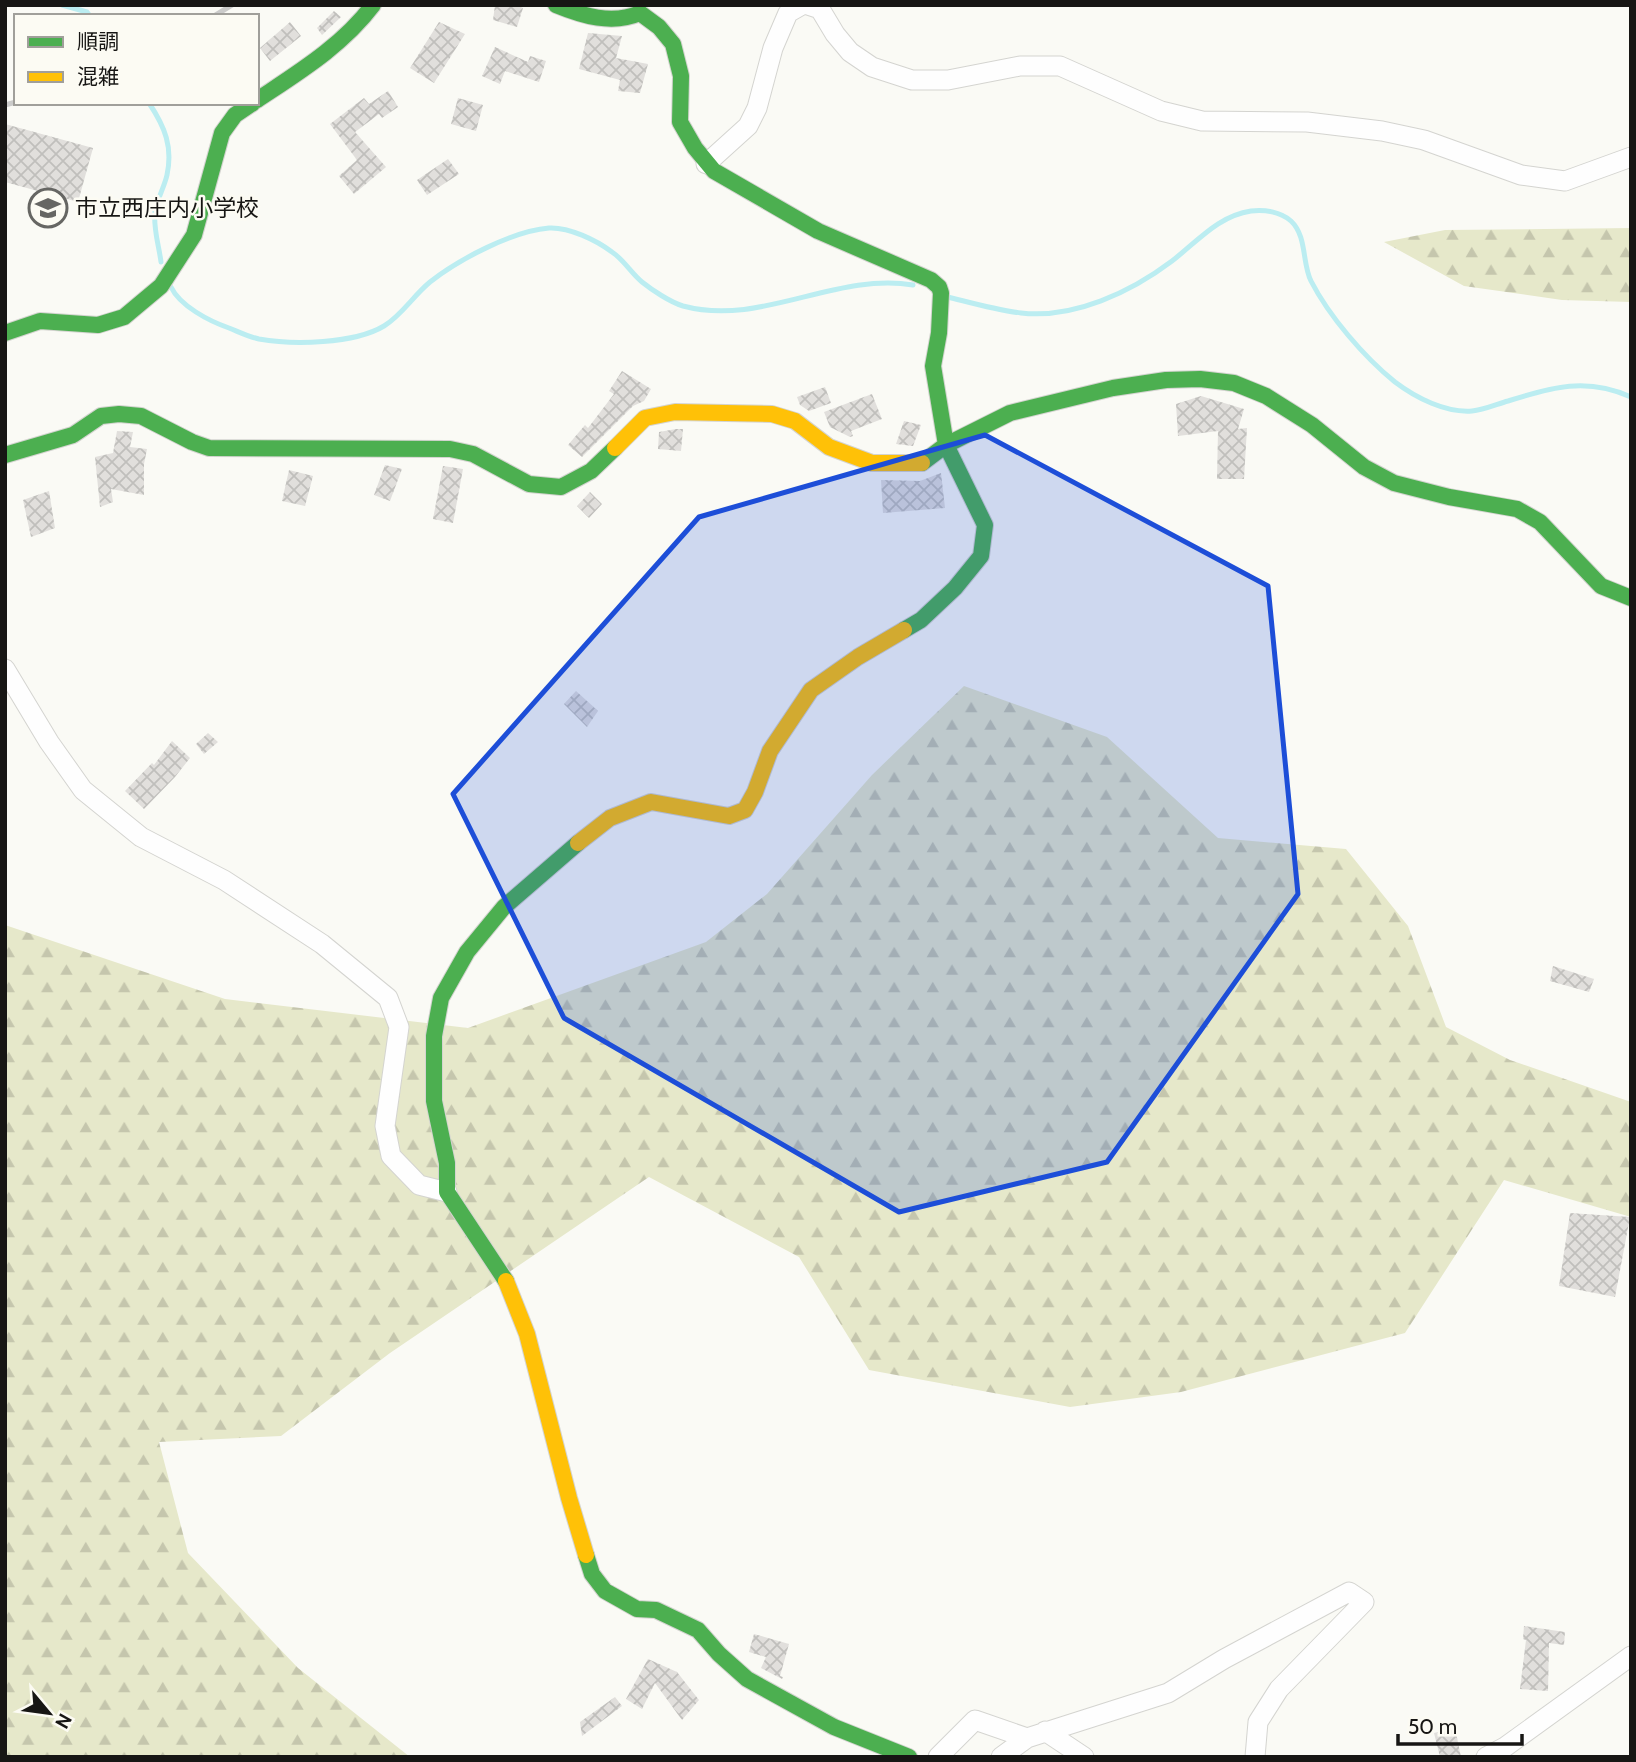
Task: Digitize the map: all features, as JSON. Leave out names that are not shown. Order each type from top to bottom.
[{"type":"street","points":[[259,99],[341,42],[361,23],[373,5]]},
{"type":"street","points":[[556,5],[581,15],[628,20],[638,9],[672,39],[682,76],[679,120],[706,163],[724,178],[809,226],[931,280],[939,287],[940,325],[933,366],[946,445],[985,526],[981,556],[955,588],[921,620],[858,657],[811,690],[771,751],[745,810],[729,816],[651,802],[610,818],[561,855],[504,907],[467,953],[441,998],[434,1036],[433,1101],[447,1163],[447,1192],[503,1273],[518,1310],[527,1334],[592,1574],[605,1591],[637,1609],[656,1610],[698,1630],[719,1654],[747,1679],[834,1727],[909,1757]]},
{"type":"street","points":[[706,163],[748,125],[758,108],[773,48],[788,13],[802,5]]},
{"type":"street","points":[[808,5],[820,9],[850,52],[872,67],[912,80],[948,79],[1020,66],[1060,65],[1161,111],[1202,121],[1307,122],[1382,131],[1424,140],[1521,176],[1565,181],[1631,157]]},
{"type":"street","points":[[5,333],[40,321],[98,325],[124,317],[161,286],[194,235],[222,133],[236,115],[250,105]]},
{"type":"street","points":[[5,455],[72,435],[100,416],[119,414],[141,416],[209,448],[450,449],[473,454],[529,484],[561,487],[591,471],[645,418],[675,412],[772,414],[795,421],[829,447],[873,463],[920,464],[946,445],[1010,413],[1113,388],[1166,380],[1200,379],[1234,383],[1266,396],[1312,425],[1364,467],[1394,483],[1449,497],[1517,509],[1541,522],[1601,586],[1631,598]]},
{"type":"street","points":[[5,669],[49,742],[83,790],[141,837],[224,880],[322,944],[388,998],[399,1027],[385,1126],[391,1156],[419,1185],[447,1192]]},
{"type":"street","points":[[1001,1757],[1036,1734],[1168,1693],[1224,1659],[1349,1592],[1364,1602],[1279,1689],[1258,1722],[1255,1757]]},
{"type":"street","points":[[1486,1757],[1505,1747],[1631,1657]]},
{"type":"street","points":[[938,1757],[975,1720],[1036,1734],[1084,1757]]},
{"type":"highlighted area","points":[[985,435],[1268,586],[1298,894],[1107,1162],[899,1212],[564,1018],[453,794],[699,517]]},
{"type":"green space","points":[[1631,228],[1631,302],[1562,300],[1464,286],[1384,242],[1445,230]]},
{"type":"green space","points":[[964,686],[1107,737],[1218,838],[1346,849],[1408,926],[1446,1027],[1510,1060],[1631,1102],[1631,1217],[1504,1180],[1405,1333],[1181,1392],[1070,1407],[869,1370],[799,1257],[649,1177],[390,1353],[281,1436],[159,1442],[188,1553],[298,1668],[410,1757],[5,1757],[5,925],[225,999],[468,1028],[706,942],[767,894],[872,775]]},
{"type":"building","points":[[495,5],[516,5],[523,8],[517,27],[493,20]]},
{"type":"building","points":[[334,11],[341,17],[322,35],[317,28]]},
{"type":"building","points":[[290,22],[301,36],[270,61],[260,48]]},
{"type":"building","points":[[439,22],[465,34],[434,83],[410,68]]},
{"type":"building","points":[[588,33],[622,36],[616,58],[648,64],[640,93],[618,91],[620,80],[579,69]]},
{"type":"building","points":[[495,47],[528,62],[530,56],[546,61],[539,82],[505,71],[500,84],[482,76]]},
{"type":"building","points":[[388,91],[398,107],[382,118],[379,114],[355,132],[386,167],[354,194],[339,176],[357,160],[330,124],[364,98],[369,104]]},
{"type":"building","points":[[458,98],[483,105],[476,131],[451,124]]},
{"type":"building","points":[[5,124],[93,148],[78,202],[5,182]]},
{"type":"building","points":[[448,159],[459,174],[427,195],[417,180]]},
{"type":"building","points":[[622,371],[651,389],[644,401],[633,406],[582,457],[568,445],[585,425],[588,428],[614,394],[609,391]]},
{"type":"building","points":[[825,387],[831,403],[809,411],[800,405],[797,397]]},
{"type":"building","points":[[872,394],[882,419],[851,431],[853,436],[850,437],[830,427],[824,412]]},
{"type":"building","points":[[1201,396],[1244,409],[1238,429],[1247,428],[1244,479],[1217,479],[1218,431],[1178,436],[1176,404]]},
{"type":"building","points":[[904,421],[921,425],[913,446],[896,444]]},
{"type":"building","points":[[683,429],[681,451],[658,449],[659,432]]},
{"type":"building","points":[[117,431],[133,432],[130,447],[147,449],[144,495],[111,489],[113,502],[100,507],[95,457],[113,453]]},
{"type":"building","points":[[385,465],[402,469],[390,501],[374,495]]},
{"type":"building","points":[[443,466],[463,469],[453,523],[433,519]]},
{"type":"building","points":[[289,470],[313,476],[305,506],[282,501]]},
{"type":"building","points":[[941,473],[945,508],[883,513],[881,480],[920,481]]},
{"type":"building","points":[[49,491],[55,528],[31,537],[23,500]]},
{"type":"building","points":[[590,492],[602,504],[589,518],[577,506]]},
{"type":"building","points":[[576,691],[598,711],[587,727],[564,704]]},
{"type":"building","points":[[208,733],[218,742],[204,754],[196,744]]},
{"type":"building","points":[[172,741],[190,758],[144,809],[125,791],[152,763],[154,765]]},
{"type":"building","points":[[1553,966],[1594,979],[1589,992],[1550,981]]},
{"type":"building","points":[[1570,1213],[1630,1217],[1615,1297],[1559,1286]]},
{"type":"building","points":[[1524,1626],[1565,1632],[1564,1645],[1549,1643],[1548,1691],[1520,1689],[1526,1640],[1523,1639]]},
{"type":"building","points":[[754,1634],[789,1644],[780,1676],[782,1679],[761,1668],[766,1657],[749,1652]]},
{"type":"building","points":[[648,1659],[677,1672],[699,1700],[682,1720],[655,1683],[642,1709],[626,1699]]},
{"type":"building","points":[[615,1697],[622,1706],[582,1736],[580,1722]]},
{"type":"building","points":[[1455,1728],[1461,1757],[1440,1757],[1434,1733]]},
{"type":"waterway","points":[[62,5],[88,14]]},
{"type":"waterway","points":[[150,105],[163,129],[169,155],[167,175],[155,212],[155,231],[161,262]]},
{"type":"waterway","points":[[948,297],[1021,313],[1041,314],[1081,307],[1101,301],[1139,283],[1228,218],[1251,211],[1267,211],[1282,215],[1296,227],[1311,281],[1348,335],[1383,372],[1422,399],[1452,410],[1472,411],[1570,386],[1599,387],[1631,397]]},
{"type":"waterway","points":[[171,287],[175,294],[196,312],[252,337],[289,342],[340,340],[384,326],[430,282],[470,256],[502,241],[549,228],[574,232],[598,243],[616,255],[642,282],[673,302],[712,311],[741,310],[855,286],[884,283],[913,285]]},
{"type":"railway","points":[[217,14],[232,5]]},
{"type":"railway","points":[[5,105],[14,103]]},
{"type":"traffic: fast","points":[[259,99],[334,46],[373,5]]},
{"type":"traffic: fast","points":[[556,5],[587,16],[608,19],[640,13],[659,27],[673,44],[681,76],[680,122],[695,148],[714,171],[818,231],[931,280],[939,287],[939,333],[933,366],[946,445],[985,525],[981,556],[955,588],[921,620],[904,630]]},
{"type":"traffic: fast","points":[[5,333],[40,321],[98,325],[124,317],[161,286],[194,235],[222,133],[235,115],[250,105]]},
{"type":"traffic: fast","points":[[922,463],[946,445],[1010,413],[1113,388],[1166,380],[1200,379],[1234,383],[1266,396],[1312,425],[1364,467],[1394,483],[1449,497],[1517,509],[1540,522],[1601,586],[1631,598]]},
{"type":"traffic: fast","points":[[5,455],[73,435],[101,416],[119,414],[141,416],[209,448],[450,449],[473,454],[529,484],[561,487],[591,471],[615,448]]},
{"type":"traffic: fast","points":[[506,1281],[447,1192],[447,1163],[434,1101],[434,1036],[441,998],[467,952],[504,907],[578,843]]},
{"type":"traffic: fast","points":[[586,1555],[592,1574],[605,1591],[637,1609],[656,1610],[698,1630],[719,1654],[747,1679],[834,1727],[909,1757]]},
{"type":"traffic: slow","points":[[615,448],[645,418],[675,412],[772,414],[795,421],[829,447],[872,463],[922,463]]},
{"type":"traffic: slow","points":[[578,843],[610,818],[651,802],[729,816],[745,810],[755,792],[770,751],[811,690],[858,657],[904,630]]},
{"type":"traffic: slow","points":[[506,1281],[527,1334],[586,1555]]},
{"type":"place","name":"市立西庄内小学校","points":[[48,208]]}]
